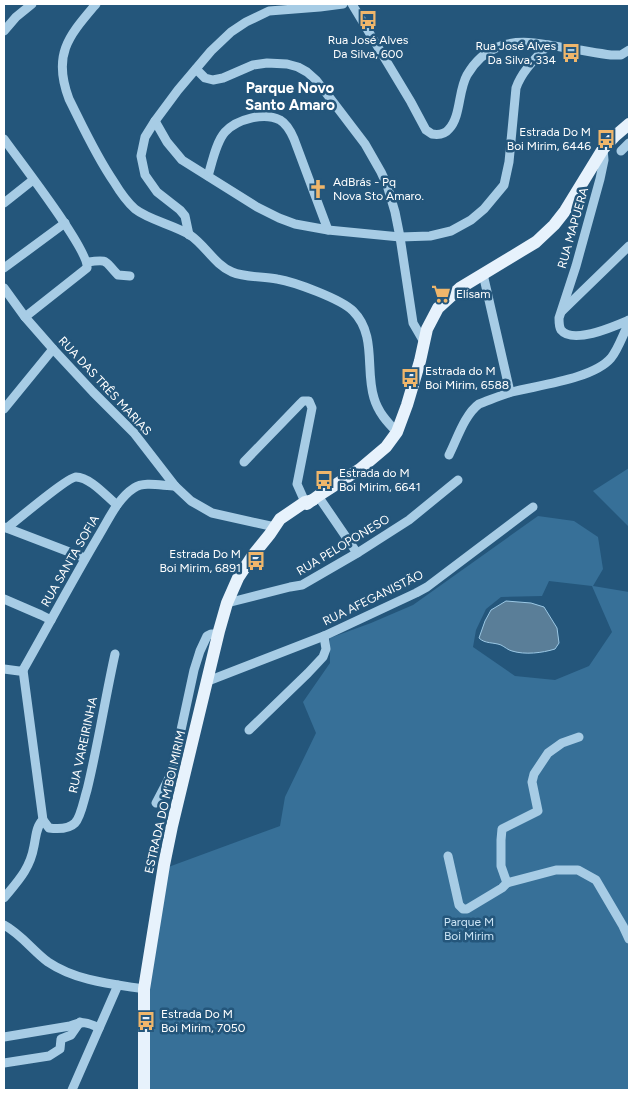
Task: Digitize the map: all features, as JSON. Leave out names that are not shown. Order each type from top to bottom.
[{"type":"main road","name":"ESTRADA DO M'BOI MIRIM","points":[[144,1090],[144,989],[164,866],[219,634],[227,603],[238,578],[253,555],[273,531],[312,499],[360,469],[386,447],[397,432],[407,405],[427,329],[438,308],[460,288],[536,242],[554,225],[566,211],[603,149],[629,124]]},
{"type":"street","points":[[4,31],[16,17],[32,4]]},
{"type":"street","points":[[96,4],[72,33],[64,49],[62,72],[69,99],[98,156],[122,195],[142,213],[189,234],[222,266],[232,272],[286,281],[334,299],[353,311],[363,326],[367,338],[374,398],[387,422],[397,432]]},
{"type":"street","points":[[189,234],[185,216],[157,192],[145,175],[141,156],[145,137],[155,121],[211,51],[231,32],[269,11],[343,4]]},
{"type":"street","points":[[352,4],[426,130],[432,134],[444,133],[449,130],[454,122],[467,75],[477,62],[498,47],[524,42],[611,56],[621,55],[629,50]]},
{"type":"street","points":[[155,121],[167,142],[182,160],[257,207],[279,218],[295,224],[328,230],[400,237],[430,236],[452,231],[471,220],[484,209],[504,184],[507,173],[516,88],[523,73],[548,45]]},
{"type":"street","points":[[196,69],[206,78],[213,80],[223,78],[253,65],[267,62],[298,67],[316,80],[365,144],[381,172],[391,197],[400,237],[413,323],[424,342]]},
{"type":"street","points":[[208,176],[225,132],[243,120],[272,117],[281,120],[287,125],[294,139],[328,230]]},
{"type":"street","points":[[4,139],[65,223],[84,255],[88,267],[25,317]]},
{"type":"street","points":[[621,151],[629,143]]},
{"type":"street","name":"RUA MAPUERA","points":[[560,313],[576,266],[600,178],[603,149]]},
{"type":"street","points":[[4,203],[34,180]]},
{"type":"street","points":[[4,268],[65,223]]},
{"type":"street","points":[[629,246],[560,313],[559,318],[560,329],[568,335],[575,336],[599,332],[629,321]]},
{"type":"street","points":[[87,262],[104,261],[118,275],[130,276]]},
{"type":"street","points":[[483,274],[510,392]]},
{"type":"street","name":"RUA DAS TRÊS MARIAS","points":[[4,288],[25,317],[53,349],[134,433],[175,486],[191,501],[212,513],[273,531]]},
{"type":"street","points":[[449,455],[467,417],[479,404],[510,392],[577,377],[606,363],[611,357],[629,321]]},
{"type":"street","points":[[4,409],[53,349]]},
{"type":"street","points":[[244,462],[303,401],[309,401],[312,408],[297,484],[357,553]]},
{"type":"street","points":[[6,528],[73,477],[86,480],[97,487],[117,506]]},
{"type":"street","name":"RUA PELOPONESO","points":[[227,603],[302,585],[409,520],[458,480]]},
{"type":"street","name":"RUA SANTA SOFIA","points":[[23,670],[85,558],[117,506],[129,492],[139,486],[175,486]]},
{"type":"street","name":"RUA AFEGANISTÃO","points":[[208,681],[324,636],[427,587],[533,507]]},
{"type":"street","points":[[6,528],[85,558]]},
{"type":"street","points":[[4,599],[51,620]]},
{"type":"street","points":[[156,803],[168,780],[200,651],[207,636],[219,634]]},
{"type":"street","points":[[249,730],[323,657],[326,649],[324,636]]},
{"type":"street","name":"RUA VAREIRINHA","points":[[43,820],[50,828],[60,829],[71,827],[78,820],[96,750],[115,654]]},
{"type":"street","points":[[4,669],[23,670],[43,820],[38,827],[28,868],[4,898]]},
{"type":"street","points":[[507,883],[501,866],[500,840],[502,829],[538,811],[532,782],[534,774],[548,753],[562,743],[579,737]]},
{"type":"street","points":[[448,856],[459,904],[462,909],[468,909],[507,883],[556,870],[578,870],[596,880],[629,939]]},
{"type":"street","points":[[4,925],[15,932],[49,962],[64,971],[76,976],[144,989]]},
{"type":"street","points":[[72,1090],[118,985]]},
{"type":"street","points":[[4,1037],[70,1026],[80,1022],[89,1023],[99,1028]]},
{"type":"street","points":[[4,1063],[49,1056],[60,1049],[61,1038],[71,1035],[80,1022]]},
{"type":"green space","points":[[629,468],[629,527],[593,491]]},
{"type":"green space","name":"Parque M Boi Mirim","points":[[538,516],[574,521],[598,537],[603,569],[593,586],[629,592],[629,1090],[141,1090],[144,989],[163,869],[280,826],[285,797],[316,733],[303,702],[330,663],[330,638],[413,605]],"holes":[[[549,581],[592,586],[612,632],[589,666],[555,680],[515,676],[473,647],[476,630],[486,609],[501,597],[542,596]]]},
{"type":"shaded area","points":[[506,601],[531,603],[544,607],[557,628],[559,643],[555,649],[545,652],[522,653],[479,638],[491,610]]},
{"type":"place","name":"Rua José Alves Da Silva, 600","points":[[368,20]]},
{"type":"place","name":"Rua José Alves Da Silva, 334","points":[[571,53]]},
{"type":"place","name":"Estrada Do M Boi Mirim, 6446","points":[[606,139]]},
{"type":"place","name":"AdBrás - Pq Nova Sto Amaro.","points":[[318,189]]},
{"type":"place","name":"Elisam","points":[[441,294]]},
{"type":"place","name":"Estrada do M Boi Mirim, 6588","points":[[410,378]]},
{"type":"place","name":"Estrada do M Boi Mirim, 6641","points":[[324,480]]},
{"type":"place","name":"Estrada Do M Boi Mirim, 6891","points":[[256,561]]},
{"type":"place","name":"Estrada Do M Boi Mirim, 7050","points":[[146,1021]]},
{"type":"district","name":"Parque Novo Santo Amaro","points":[[290,96]]}]
